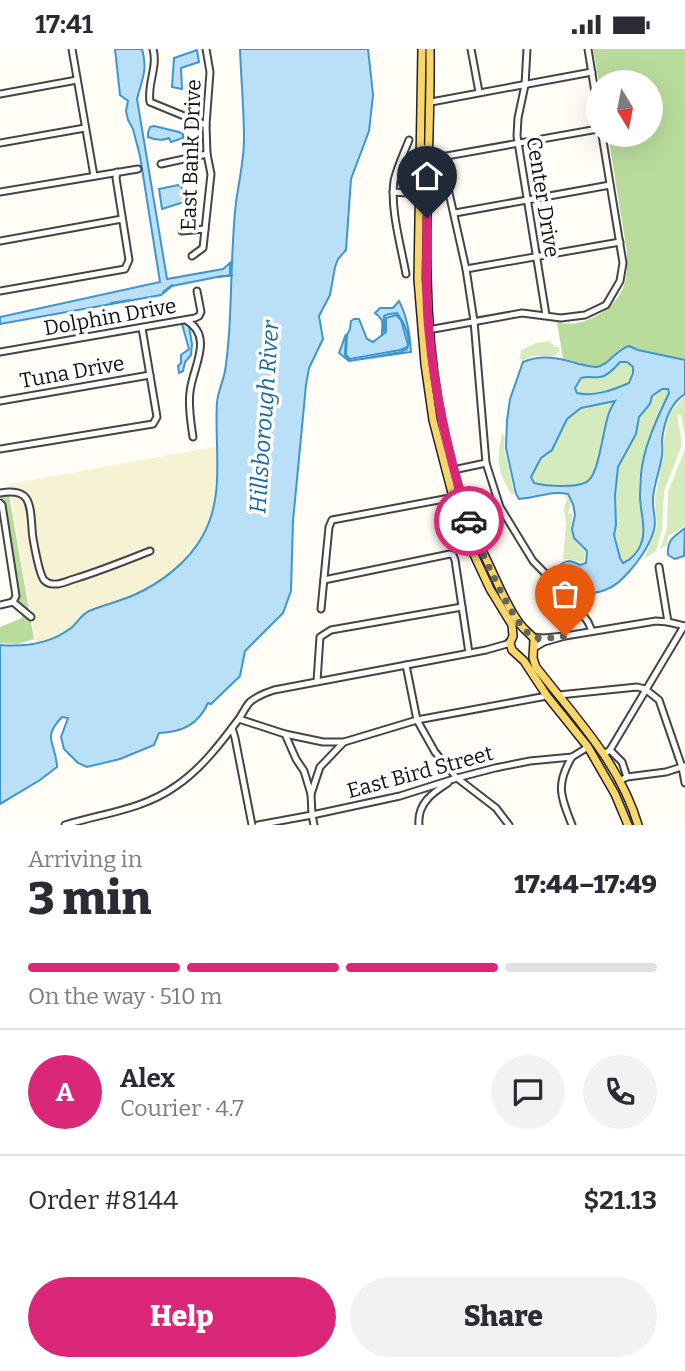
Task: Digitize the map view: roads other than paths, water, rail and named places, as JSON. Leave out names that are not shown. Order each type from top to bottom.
[{"type":"main road","points":[[422,49],[423,194]]},
{"type":"main road","points":[[430,49],[431,102],[418,279],[437,419],[457,497],[507,602],[518,622],[535,641],[533,658],[536,667],[607,752],[623,779],[638,825]]},
{"type":"main road","points":[[437,419],[453,470],[458,516],[474,558],[511,622],[511,648],[527,665],[588,747],[617,797],[628,825]]},
{"type":"main road","points":[[512,638],[520,632],[530,634]]},
{"type":"main road","points":[[516,654],[526,655],[534,649]]},
{"type":"street","points":[[72,49],[94,176]]},
{"type":"street","points":[[153,49],[155,57],[148,92],[149,102],[206,125]]},
{"type":"street","name":"East Bank Drive","points":[[191,256],[203,249],[211,174],[207,154],[210,72],[206,49]]},
{"type":"street","points":[[471,49],[479,92]]},
{"type":"street","name":"Center Drive","points":[[527,49],[525,85],[516,127],[546,315]]},
{"type":"street","points":[[588,49],[592,70]]},
{"type":"street","points":[[431,102],[586,73]]},
{"type":"street","points":[[0,94],[78,80]]},
{"type":"street","points":[[0,143],[85,128]]},
{"type":"street","points":[[421,145],[428,154],[441,157],[586,131]]},
{"type":"street","points":[[407,274],[393,192],[396,174],[409,140]]},
{"type":"street","points":[[425,331],[522,313],[561,318],[585,315],[606,305],[620,281],[623,263],[604,147]]},
{"type":"street","points":[[161,164],[207,154]]},
{"type":"street","points":[[441,157],[455,212],[474,321],[486,463],[500,507],[533,561],[574,603],[592,631]]},
{"type":"street","points":[[0,192],[138,169]]},
{"type":"street","points":[[0,291],[125,269],[129,260],[117,172]]},
{"type":"street","points":[[455,212],[611,185]]},
{"type":"street","points":[[393,192],[423,194]]},
{"type":"street","points":[[0,241],[122,219]]},
{"type":"street","points":[[182,232],[205,229]]},
{"type":"street","points":[[466,269],[620,241]]},
{"type":"street","name":"Dolphin Drive","points":[[0,352],[199,316],[201,312],[197,291]]},
{"type":"street","points":[[186,320],[198,328],[200,335],[198,361],[189,395],[193,437]]},
{"type":"street","points":[[0,449],[153,424],[157,417],[142,328]]},
{"type":"street","name":"Tuna Drive","points":[[0,401],[150,375]]},
{"type":"street","points":[[453,470],[486,463]]},
{"type":"street","points":[[0,493],[14,491],[22,494],[29,502],[40,574],[44,582],[57,584],[150,551]]},
{"type":"street","points":[[321,609],[329,527],[332,520],[457,497]]},
{"type":"street","points":[[0,503],[16,596],[13,602]]},
{"type":"street","points":[[324,580],[453,555],[469,653]]},
{"type":"street","points":[[659,567],[668,621]]},
{"type":"street","points":[[0,605],[13,602]]},
{"type":"street","points":[[13,602],[31,617]]},
{"type":"street","points":[[317,681],[320,636],[324,633],[462,607]]},
{"type":"street","points":[[530,634],[543,638],[565,636],[656,621],[685,626],[607,752]]},
{"type":"street","points":[[534,649],[544,642],[565,636]]},
{"type":"street","points":[[65,825],[122,811],[177,786],[198,767],[248,705],[274,690],[486,650],[507,644],[512,638]]},
{"type":"street","points":[[486,650],[509,650],[516,654]]},
{"type":"street","points":[[406,665],[417,720],[435,752],[457,778],[496,808],[509,825]]},
{"type":"street","points":[[559,695],[637,687],[645,689],[659,700],[683,766],[685,783]]},
{"type":"street","points":[[239,719],[285,734],[323,742],[344,742],[417,720],[548,695]]},
{"type":"street","points":[[232,728],[252,825]]},
{"type":"street","points":[[285,734],[304,771],[314,825]]},
{"type":"street","points":[[310,794],[320,767],[344,742]]},
{"type":"street","name":"East Bird Street","points":[[258,825],[400,796],[495,768],[572,757],[588,747]]},
{"type":"street","points":[[572,757],[562,779],[561,796],[572,825]]},
{"type":"street","points":[[623,779],[666,772],[683,766]]},
{"type":"street","points":[[419,825],[421,808],[425,801],[434,791],[457,778]]},
{"type":"water","points":[[115,49],[142,49],[144,56],[144,74],[137,99],[167,279],[223,269],[230,263],[230,276],[172,286],[161,295],[0,324],[0,317],[160,282],[140,156],[126,111],[128,101],[120,95]]},
{"type":"water","name":"Hillsborough River","points":[[240,49],[368,49],[373,95],[369,131],[351,179],[346,250],[338,259],[330,295],[319,316],[323,339],[309,368],[306,385],[293,521],[291,591],[283,613],[245,651],[240,676],[211,704],[208,703],[194,722],[182,729],[159,733],[154,745],[120,759],[87,767],[78,763],[64,749],[61,737],[68,718],[62,717],[51,736],[57,767],[0,804],[0,645],[27,645],[54,638],[71,628],[89,611],[134,595],[154,584],[173,571],[189,555],[209,521],[217,488],[217,402],[227,353],[234,219],[244,147]]},
{"type":"water","points":[[197,50],[199,62],[181,68],[182,89],[172,87],[174,58]]},
{"type":"water","points":[[150,127],[179,132],[183,134],[183,138],[171,142],[169,138],[158,140],[148,137]]},
{"type":"water","points":[[178,185],[182,187],[184,202],[162,209],[159,189]]},
{"type":"water","points":[[399,301],[408,326],[411,352],[355,360],[407,349],[408,336],[397,313],[384,316],[382,333],[382,320],[375,313],[380,308],[393,308]]},
{"type":"water","points":[[396,315],[401,320],[407,347],[350,359],[346,355],[351,321],[359,319],[367,339],[373,342],[386,332],[386,318]]},
{"type":"water","points":[[182,324],[189,326],[191,355],[185,362],[183,371],[179,373],[181,355],[189,349]]},
{"type":"water","points":[[346,334],[345,355],[350,361],[339,353]]},
{"type":"water","points":[[629,346],[685,360],[685,394],[672,408],[664,427],[662,456],[653,498],[655,526],[652,537],[643,554],[626,575],[605,590],[589,593],[570,584],[558,567],[568,561],[580,565],[586,563],[587,551],[574,538],[572,529],[575,515],[568,494],[556,493],[519,499],[516,494],[506,448],[510,399],[523,362],[551,358],[596,367]],"holes":[[[620,362],[627,362],[633,367],[629,383],[597,393],[577,393],[575,388],[581,378],[603,376]],[[662,389],[668,389],[669,393],[645,453],[641,474],[643,539],[636,553],[623,563],[614,535],[618,467],[636,434],[639,417],[650,404],[652,396]],[[615,401],[608,414],[598,460],[589,480],[571,486],[534,483],[531,477],[541,458],[552,450],[567,419],[581,408]]]},
{"type":"water","points":[[685,528],[684,556],[675,559],[668,555],[669,545]]},
{"type":"waterway","points":[[219,277],[232,275]]},
{"type":"waterway","points":[[163,292],[172,285]]},
{"type":"waterway","points":[[111,303],[130,300]]}]
